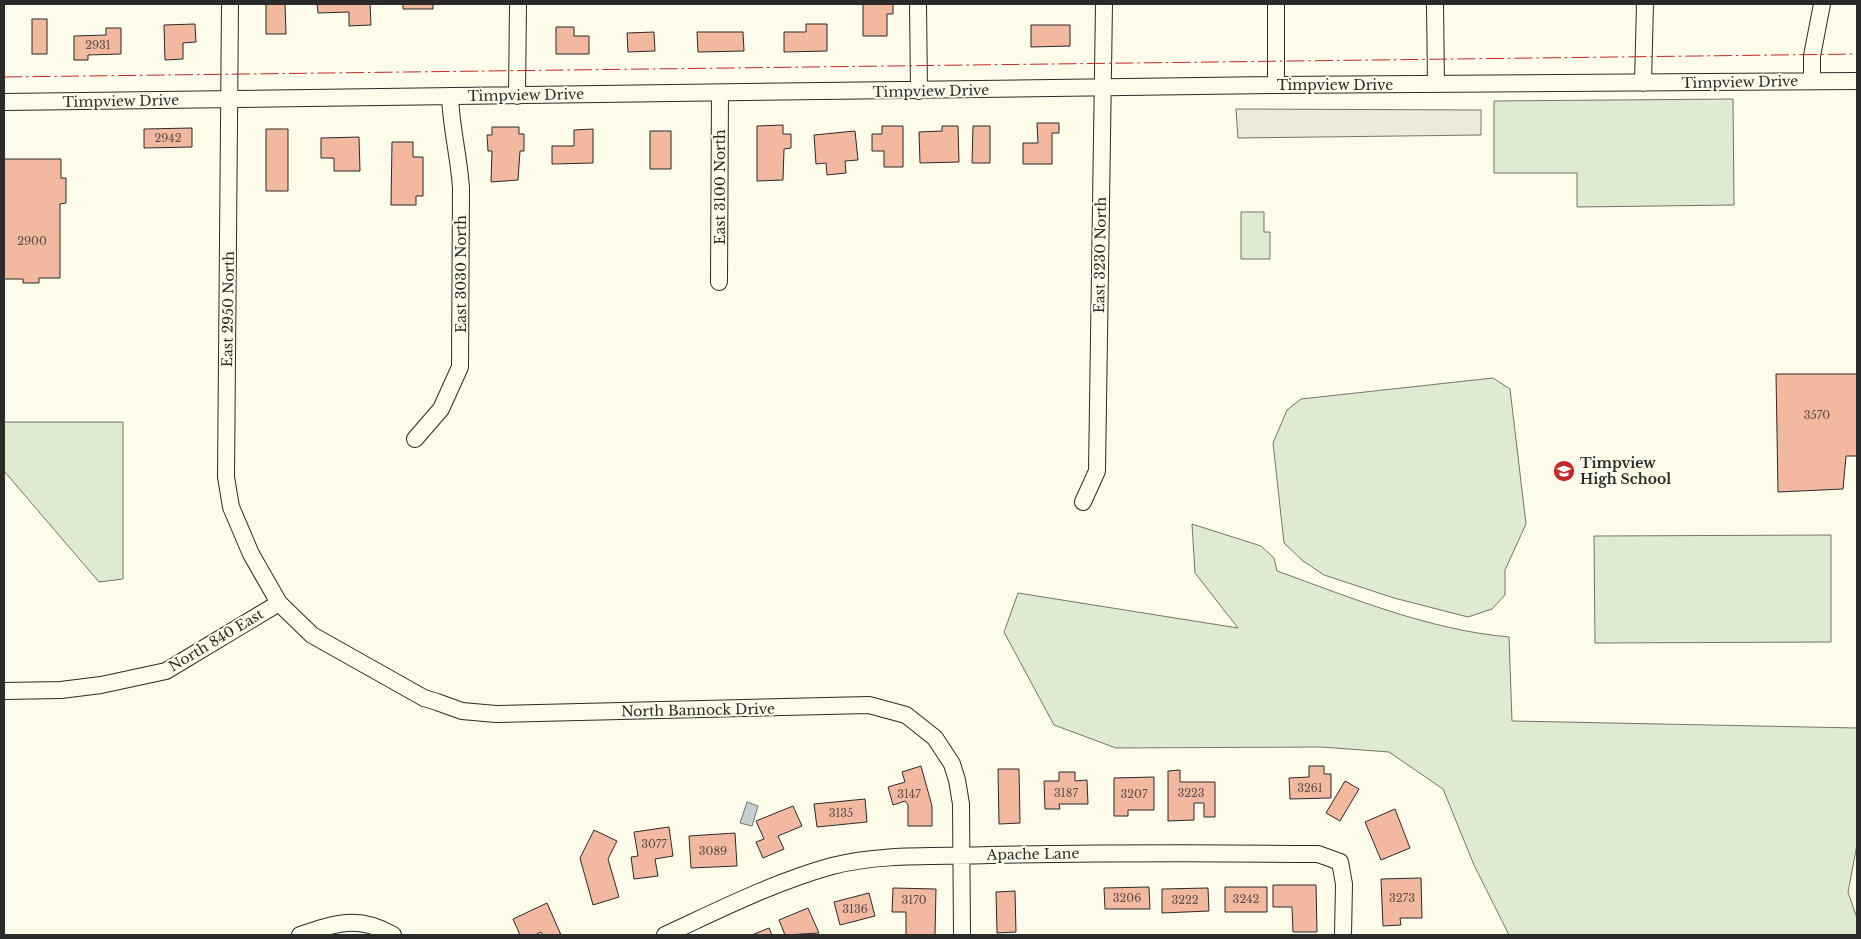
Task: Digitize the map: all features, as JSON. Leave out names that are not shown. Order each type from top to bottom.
[{"type":"street","name":"East 2950 North","points":[[230,4],[226,477],[231,506],[251,554],[279,603]]},
{"type":"street","points":[[517,96],[518,4]]},
{"type":"street","points":[[918,4],[919,91]]},
{"type":"street","name":"East 3230 North","points":[[1083,502],[1097,471],[1104,4]]},
{"type":"street","points":[[1276,4],[1276,85]]},
{"type":"street","points":[[1435,4],[1436,84]]},
{"type":"street","points":[[1643,83],[1645,4]]},
{"type":"street","points":[[1812,81],[1812,56],[1822,4]]},
{"type":"street","name":"Timpview Drive","points":[[4,102],[1276,85],[1857,81]]},
{"type":"street","name":"East 3100 North","points":[[719,282],[720,93]]},
{"type":"street","name":"East 3030 North","points":[[415,439],[441,409],[460,367],[461,188],[459,159],[451,123],[450,96]]},
{"type":"street","name":"North 840 East","points":[[4,691],[61,690],[101,685],[166,671],[279,603]]},
{"type":"street","name":"North Bannock Drive","points":[[279,603],[312,635],[424,698],[462,711],[496,714],[662,712],[869,705],[906,715],[935,738],[952,764],[961,804],[963,856],[962,935]]},
{"type":"street","name":"Apache Lane","points":[[665,935],[752,894],[833,866],[870,860],[1098,853],[1318,854],[1340,862],[1344,884],[1343,935]]},
{"type":"street","points":[[300,935],[329,925],[355,922],[393,935]]},
{"type":"green space","points":[[1733,99],[1734,205],[1577,207],[1577,173],[1494,173],[1494,101]]},
{"type":"green space","points":[[1241,212],[1264,212],[1264,232],[1270,232],[1270,259],[1241,259]]},
{"type":"green space","points":[[1493,378],[1510,389],[1526,524],[1505,570],[1505,595],[1492,609],[1468,617],[1394,598],[1324,575],[1303,561],[1284,543],[1273,443],[1287,410],[1301,399]]},
{"type":"green space","points":[[4,422],[123,422],[123,579],[99,582],[4,471]]},
{"type":"green space","points":[[1192,524],[1261,546],[1274,558],[1277,571],[1334,592],[1391,612],[1450,628],[1509,637],[1512,721],[1857,728],[1857,845],[1848,892],[1857,918],[1857,935],[1509,935],[1474,865],[1443,789],[1389,752],[1321,747],[1116,748],[1054,725],[1004,632],[1018,593],[1238,628],[1195,573]]},
{"type":"green space","points":[[1831,535],[1831,642],[1595,643],[1594,536]]},
{"type":"shaded area","points":[[1236,109],[1481,110],[1481,135],[1238,138]]},
{"type":"shaded area","points":[[747,802],[758,806],[752,826],[740,823]]},
{"type":"building","points":[[266,4],[285,4],[286,34],[266,34]]},
{"type":"building","points":[[317,4],[370,4],[371,25],[349,26],[349,12],[318,13]]},
{"type":"building","points":[[403,4],[433,4],[433,9],[403,9]]},
{"type":"building","points":[[863,4],[893,4],[893,14],[887,14],[887,36],[863,36]]},
{"type":"building","points":[[32,19],[47,19],[47,54],[32,54]]},
{"type":"building","points":[[195,24],[196,42],[183,43],[183,59],[165,60],[164,25]]},
{"type":"building","points":[[806,24],[827,24],[827,51],[784,52],[784,32],[806,32]]},
{"type":"building","points":[[1031,25],[1070,25],[1070,46],[1031,47]]},
{"type":"building","points":[[556,27],[574,27],[574,36],[589,36],[589,54],[556,54]]},
{"type":"building","points":[[106,28],[121,28],[121,54],[88,55],[88,60],[74,60],[74,36],[106,35]]},
{"type":"building","points":[[654,32],[655,51],[628,52],[627,33]]},
{"type":"building","points":[[697,32],[743,32],[744,51],[698,52]]},
{"type":"building","points":[[1037,123],[1059,123],[1059,133],[1052,133],[1052,164],[1023,164],[1023,143],[1038,143]]},
{"type":"building","points":[[783,125],[783,134],[791,134],[791,148],[784,149],[783,180],[757,181],[757,126]]},
{"type":"building","points":[[882,126],[903,126],[903,167],[884,167],[884,151],[872,151],[872,134],[882,134]]},
{"type":"building","points":[[942,126],[958,126],[959,162],[920,163],[919,132],[942,131]]},
{"type":"building","points":[[973,126],[990,126],[990,163],[972,163]]},
{"type":"building","points":[[492,127],[519,127],[519,134],[524,134],[524,151],[520,151],[518,180],[491,182],[492,151],[488,151],[487,135],[492,135]]},
{"type":"building","points":[[192,128],[192,147],[144,148],[144,129]]},
{"type":"building","points":[[266,129],[288,129],[288,191],[266,191]]},
{"type":"building","points":[[593,129],[593,163],[552,164],[552,146],[574,146],[574,130]]},
{"type":"building","points":[[650,131],[671,131],[671,169],[650,169]]},
{"type":"building","points":[[855,131],[858,160],[845,161],[846,173],[827,175],[826,163],[816,164],[814,135]]},
{"type":"building","points":[[359,137],[360,171],[334,171],[334,158],[321,158],[321,138]]},
{"type":"building","points":[[392,142],[413,142],[413,157],[423,157],[423,196],[416,196],[416,205],[391,205]]},
{"type":"building","points":[[4,159],[61,159],[61,178],[66,178],[66,203],[60,204],[60,278],[39,278],[39,283],[23,283],[23,279],[4,279]]},
{"type":"building","points":[[1776,374],[1857,374],[1857,456],[1846,456],[1843,489],[1778,492]]},
{"type":"building","points":[[921,766],[932,806],[932,826],[908,826],[908,805],[905,801],[893,805],[888,787],[905,782],[902,772]]},
{"type":"building","points":[[1309,766],[1324,766],[1324,774],[1331,774],[1331,798],[1290,799],[1289,778],[1309,777]]},
{"type":"building","points":[[998,769],[1019,769],[1020,823],[999,824]]},
{"type":"building","points":[[1180,770],[1180,782],[1215,782],[1215,817],[1204,817],[1204,803],[1194,803],[1194,820],[1168,821],[1168,771]]},
{"type":"building","points":[[1059,772],[1075,772],[1075,781],[1087,780],[1088,804],[1059,804],[1060,809],[1045,809],[1044,781],[1059,781]]},
{"type":"building","points":[[1154,777],[1154,810],[1128,810],[1128,816],[1114,816],[1114,778]]},
{"type":"building","points":[[1345,781],[1359,789],[1340,821],[1326,813]]},
{"type":"building","points":[[865,799],[867,822],[817,827],[814,804]]},
{"type":"building","points":[[793,806],[802,826],[778,836],[784,849],[763,858],[756,842],[764,839],[756,821]]},
{"type":"building","points":[[1395,809],[1410,848],[1381,860],[1365,822]]},
{"type":"building","points":[[669,827],[673,856],[655,859],[658,876],[634,879],[631,857],[638,856],[634,832]]},
{"type":"building","points":[[594,830],[617,841],[608,859],[619,897],[593,905],[580,858]]},
{"type":"building","points":[[735,833],[737,866],[691,868],[689,836]]},
{"type":"building","points":[[1421,878],[1422,918],[1400,918],[1401,925],[1383,926],[1381,879]]},
{"type":"building","points":[[1273,885],[1316,885],[1317,932],[1293,932],[1292,907],[1273,907]]},
{"type":"building","points":[[1149,887],[1150,909],[1105,909],[1104,888]]},
{"type":"building","points":[[1225,887],[1267,887],[1267,912],[1225,912]]},
{"type":"building","points":[[893,888],[936,889],[935,935],[906,935],[906,912],[892,912]]},
{"type":"building","points":[[1208,888],[1209,911],[1162,913],[1162,889]]},
{"type":"building","points":[[1015,891],[1016,932],[997,933],[996,892]]},
{"type":"building","points":[[869,893],[875,916],[840,925],[834,902]]},
{"type":"building","points":[[547,903],[561,935],[543,935],[541,932],[535,935],[520,935],[513,919]]},
{"type":"building","points":[[808,908],[819,933],[785,935],[779,920]]},
{"type":"building","points":[[769,928],[772,935],[752,935]]},
{"type":"power","points":[[4,77],[1857,54]]},
{"type":"place","name":"Timpview High School","points":[[1564,471]]}]
